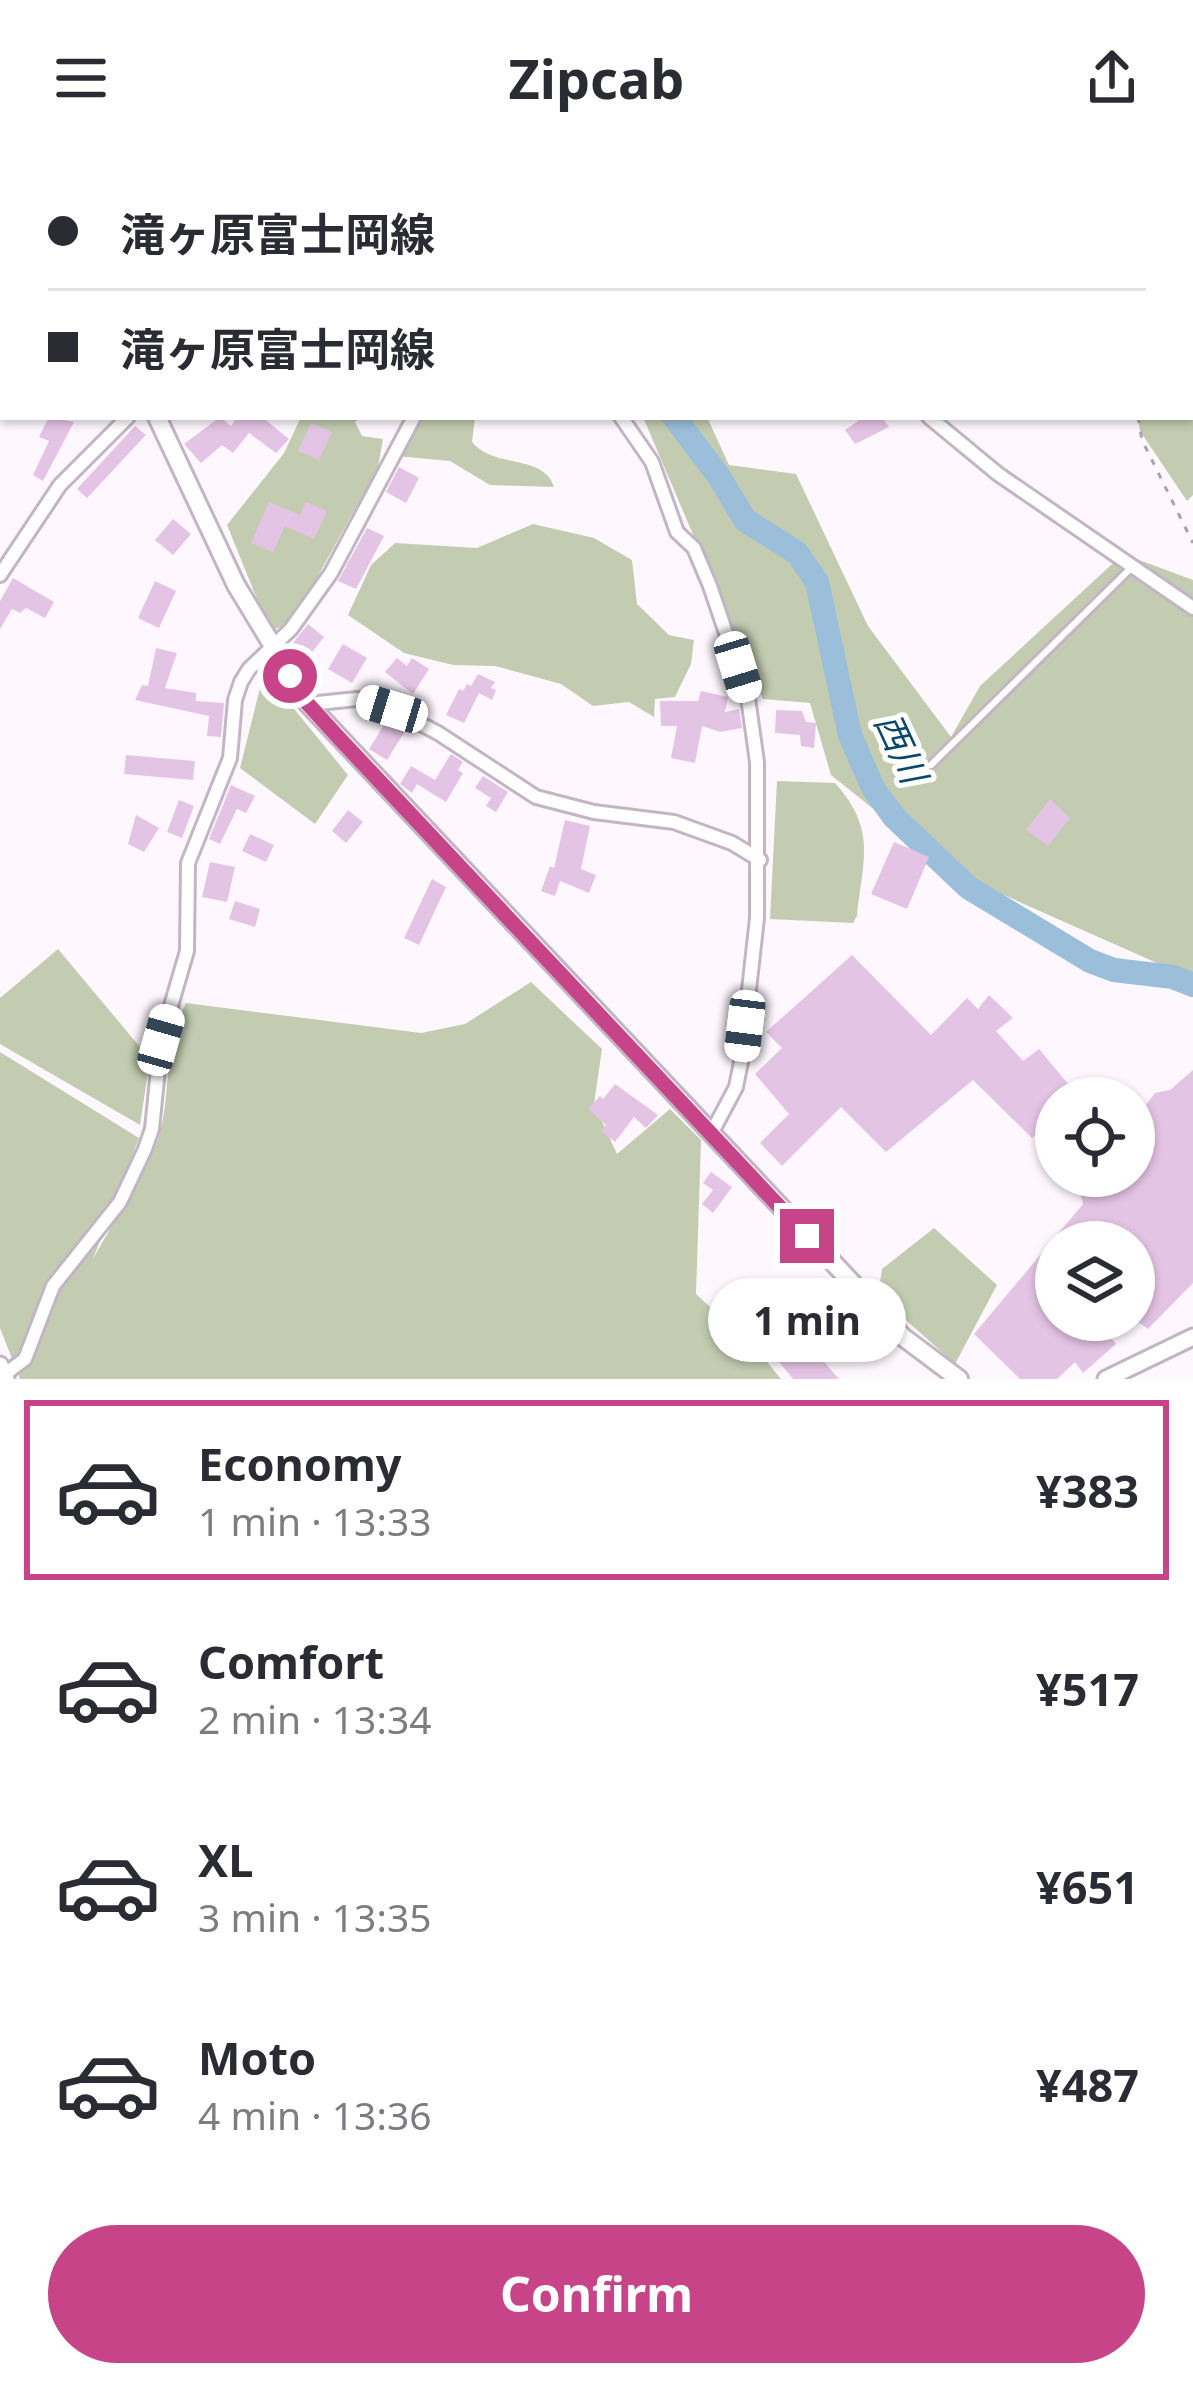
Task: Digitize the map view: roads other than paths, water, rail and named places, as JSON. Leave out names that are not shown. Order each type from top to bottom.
[{"type":"main road","points":[[158,420],[218,550],[308,704],[903,1337],[959,1379]]},
{"type":"street","points":[[0,575],[60,485],[125,420]]},
{"type":"street","points":[[4,1373],[25,1359],[53,1286],[120,1202],[146,1149],[161,1040],[187,951],[188,863],[230,758],[235,700],[242,682],[331,573],[412,420]]},
{"type":"street","points":[[622,420],[652,462],[677,532],[694,548],[729,635],[748,698],[758,763],[760,860],[741,1062],[736,1088],[712,1134]]},
{"type":"street","points":[[933,420],[998,474],[1193,608]]},
{"type":"street","points":[[308,704],[357,699],[392,709],[536,797],[594,812],[674,822],[732,843],[760,860]]},
{"type":"street","points":[[1106,1379],[1193,1336]]},
{"type":"lane","points":[[931,765],[1132,567]]},
{"type":"waterway","name":"西川","points":[[676,420],[745,520],[797,553],[817,582],[850,735],[873,788],[894,817],[969,888],[1090,961],[1193,985]]}]
